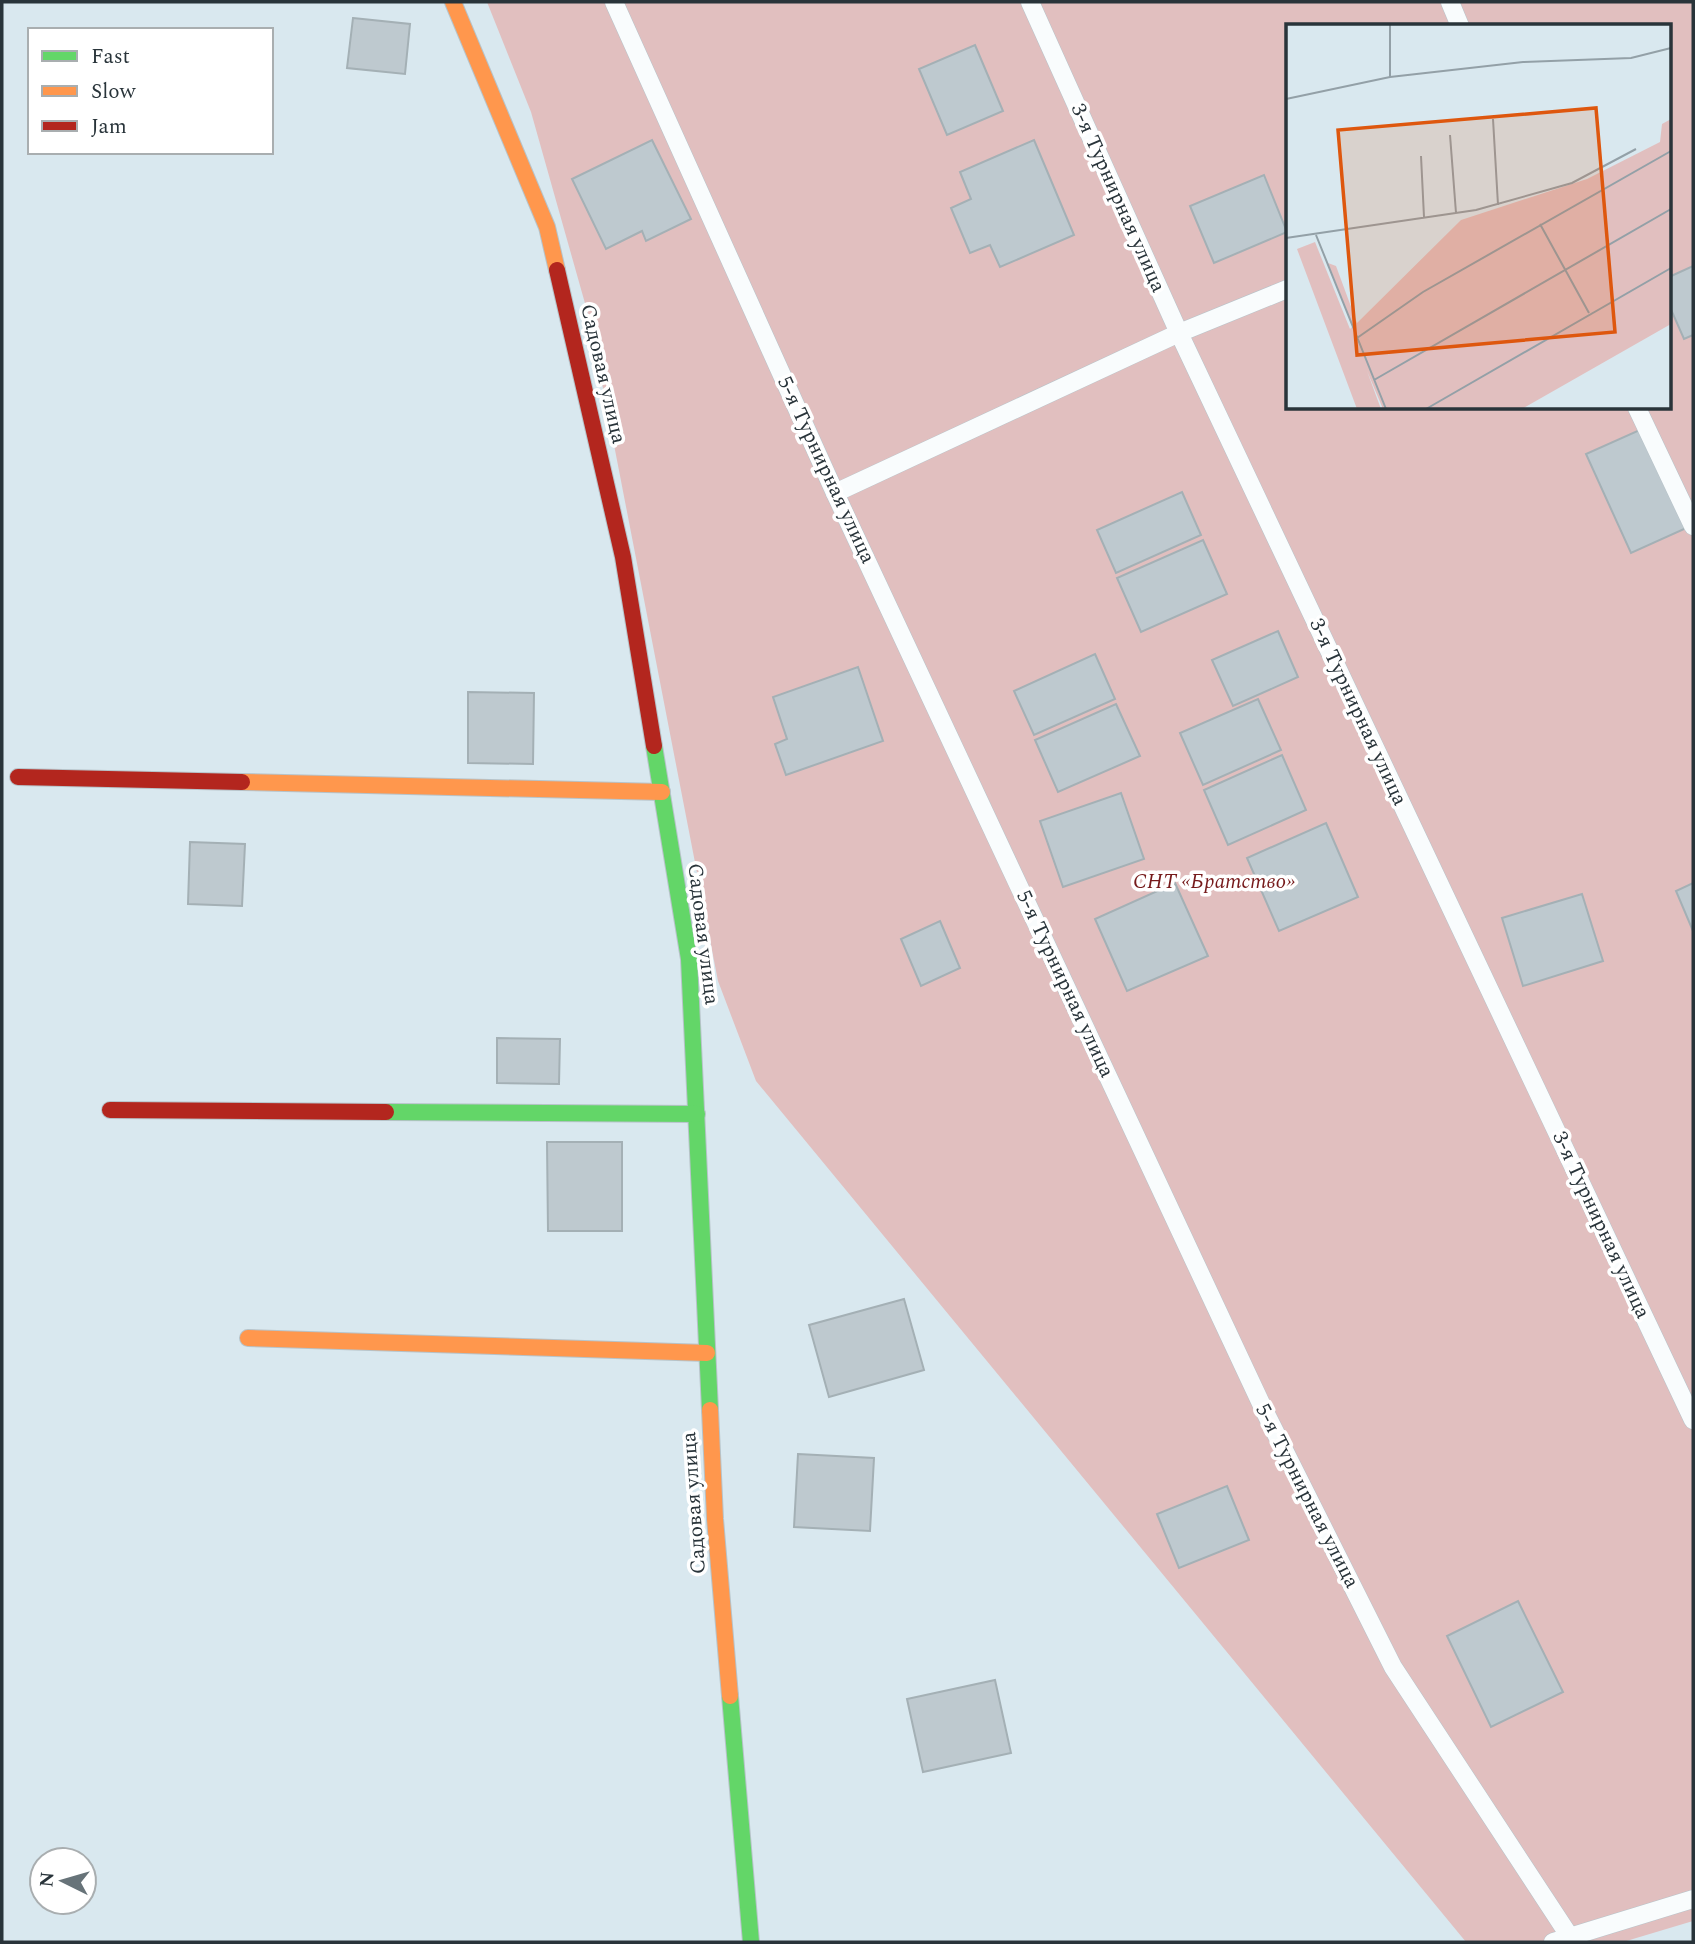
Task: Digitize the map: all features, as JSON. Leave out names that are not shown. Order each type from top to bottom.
[{"type":"street","name":"Садовая улица","points":[[453,2],[547,227],[623,557],[690,959],[715,1519],[751,1942]]},
{"type":"street","points":[[18,777],[662,792]]},
{"type":"street","points":[[110,1110],[696,1114]]},
{"type":"street","points":[[248,1338],[707,1353]]},
{"type":"lane","name":"5-я Турнирная улица","points":[[614,2],[835,492],[1264,1410],[1393,1667],[1561,1940]]},
{"type":"lane","name":"3-я Турнирная улица","points":[[1030,2],[1179,333],[1693,1420]]},
{"type":"lane","points":[[1450,2],[1459,24]]},
{"type":"lane","points":[[835,492],[1179,333],[1286,289]]},
{"type":"lane","points":[[1638,410],[1693,526]]},
{"type":"lane","points":[[1561,1940],[1693,1899]]},
{"type":"green space","name":"СНТ «Братство»","points":[[487,2],[1693,2],[1693,1921],[1623,1942],[1466,1942],[756,1081],[718,981],[590,321],[531,112]]},
{"type":"building","points":[[353,18],[410,24],[405,74],[347,68]]},
{"type":"building","points":[[975,45],[1003,111],[947,135],[919,69]]},
{"type":"building","points":[[652,140],[691,219],[646,241],[642,231],[606,249],[572,179]]},
{"type":"building","points":[[1034,140],[1074,235],[1000,267],[990,245],[970,253],[951,208],[971,199],[960,172]]},
{"type":"building","points":[[1264,175],[1286,232],[1214,263],[1190,206]]},
{"type":"building","points":[[1693,266],[1693,335],[1684,339],[1670,307],[1670,277]]},
{"type":"building","points":[[1653,424],[1693,525],[1631,553],[1586,454]]},
{"type":"building","points":[[1182,492],[1201,535],[1116,573],[1097,530]]},
{"type":"building","points":[[1203,540],[1227,594],[1141,632],[1117,578]]},
{"type":"building","points":[[1278,631],[1298,677],[1233,706],[1212,660]]},
{"type":"building","points":[[1095,654],[1115,699],[1034,735],[1014,691]]},
{"type":"building","points":[[858,667],[883,741],[786,775],[775,744],[787,739],[773,697]]},
{"type":"building","points":[[468,692],[534,693],[533,764],[468,763]]},
{"type":"building","points":[[1258,699],[1281,750],[1203,785],[1180,733]]},
{"type":"building","points":[[1116,704],[1140,756],[1058,792],[1035,740]]},
{"type":"building","points":[[1282,755],[1306,810],[1228,845],[1204,790]]},
{"type":"building","points":[[1121,793],[1144,859],[1063,887],[1040,821]]},
{"type":"building","points":[[1326,823],[1358,897],[1279,931],[1247,858]]},
{"type":"building","points":[[190,842],[245,844],[242,906],[188,904]]},
{"type":"building","points":[[1175,883],[1208,956],[1127,991],[1095,919]]},
{"type":"building","points":[[1693,883],[1693,931],[1676,891]]},
{"type":"building","points":[[1582,894],[1603,961],[1523,986],[1502,918]]},
{"type":"building","points":[[940,921],[960,968],[921,986],[901,939]]},
{"type":"building","points":[[497,1038],[560,1039],[559,1084],[497,1083]]},
{"type":"building","points":[[547,1142],[622,1142],[622,1231],[548,1231]]},
{"type":"building","points":[[904,1299],[924,1370],[829,1397],[809,1325]]},
{"type":"building","points":[[798,1454],[874,1458],[870,1531],[794,1527]]},
{"type":"building","points":[[1227,1486],[1249,1540],[1179,1568],[1157,1514]]},
{"type":"building","points":[[1518,1601],[1563,1692],[1491,1727],[1447,1636]]},
{"type":"building","points":[[995,1680],[1011,1753],[923,1772],[907,1699]]},
{"type":"traffic: fast","points":[[654,746],[689,959],[710,1410]]},
{"type":"traffic: fast","points":[[386,1112],[697,1114]]},
{"type":"traffic: fast","points":[[730,1696],[751,1942]]},
{"type":"traffic: slow","points":[[453,2],[547,227],[557,270]]},
{"type":"traffic: slow","points":[[242,782],[662,792]]},
{"type":"traffic: slow","points":[[248,1338],[707,1353]]},
{"type":"traffic: slow","points":[[710,1410],[715,1519],[730,1696]]},
{"type":"traffic: jam","points":[[557,270],[623,557],[654,746]]},
{"type":"traffic: jam","points":[[18,777],[242,782]]},
{"type":"traffic: jam","points":[[110,1110],[386,1112]]}]
